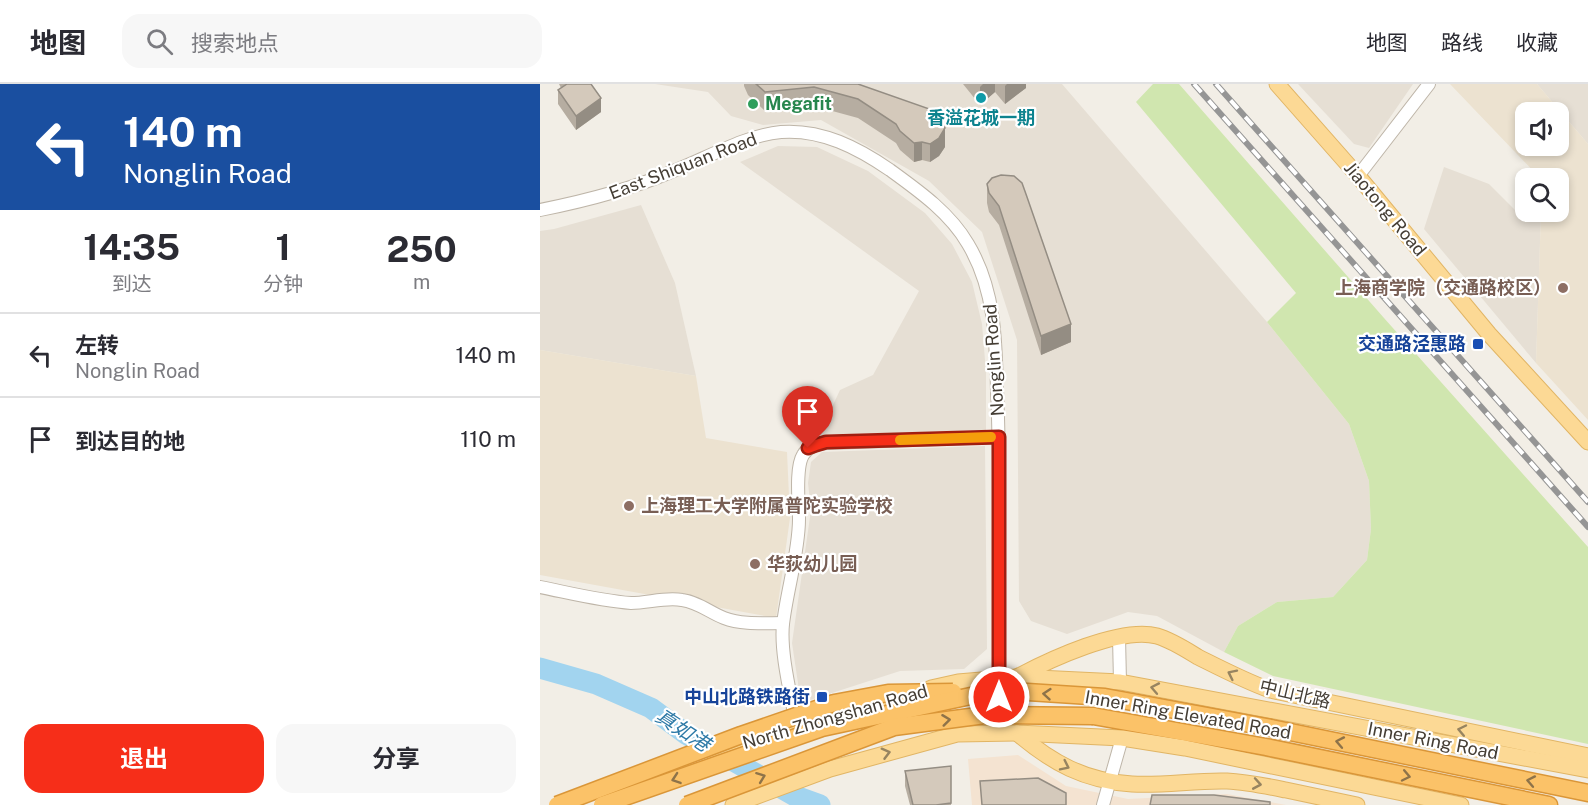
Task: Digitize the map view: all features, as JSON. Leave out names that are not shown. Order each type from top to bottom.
[{"type":"highway","name":"Inner Ring Elevated Road","points":[[602,805],[822,728],[1014,684],[1105,697],[1271,728],[1588,793]]},
{"type":"highway","points":[[557,805],[741,735],[834,703],[888,693],[1014,684]]},
{"type":"highway","name":"Inner Ring Elevated Road","points":[[687,805],[894,727],[985,715],[1094,716],[1266,747],[1549,805]]},
{"type":"main road","name":"Jiaotong Road","points":[[1277,84],[1358,176],[1489,334],[1588,442]]},
{"type":"main road","name":"中山北路","points":[[1014,684],[1044,663],[1074,650],[1132,634],[1156,636],[1168,640],[1234,676],[1270,690],[1588,756]]},
{"type":"main road","name":"North Zhongshan Road","points":[[551,805],[896,695],[958,682],[999,679],[1014,684],[1120,682],[1588,770]]},
{"type":"main road","points":[[1017,733],[1035,749],[1067,768],[1090,777],[1132,784],[1246,782],[1357,805]]},
{"type":"main road","points":[[733,805],[830,769],[957,734],[1017,733],[1122,738],[1185,748],[1461,805]]},
{"type":"street","points":[[1358,176],[1429,84]]},
{"type":"street","name":"East Shiquan Road","points":[[540,210],[605,196],[640,185],[749,140],[783,132],[816,134],[831,138],[883,165],[919,191]]},
{"type":"street","name":"Nonglin Road","points":[[796,727],[784,648],[783,623],[799,520],[800,462],[803,454],[808,448],[826,442],[999,437],[996,333],[988,291],[968,244],[951,221],[919,191]]},
{"type":"street","points":[[999,437],[999,734]]},
{"type":"street","points":[[540,587],[622,602],[679,599],[699,605],[733,621],[783,623]]},
{"type":"street","points":[[1119,637],[1120,682]]},
{"type":"street","points":[[1103,805],[1122,738]]},
{"type":"shaded area","points":[[655,84],[1062,84],[1267,322],[1349,424],[1369,481],[1371,529],[1367,560],[1333,597],[1277,602],[1238,626],[1224,652],[1157,616],[1128,612],[1067,634],[1031,621],[1019,601],[1017,340],[982,232],[929,181],[821,120],[763,125],[731,116],[708,92]]},
{"type":"shaded area","points":[[1298,84],[1413,84],[1369,148],[1354,144]]},
{"type":"shaded area","name":"上海商学院（交通路校区）","points":[[1450,84],[1537,84],[1552,102],[1515,102],[1515,152]]},
{"type":"shaded area","points":[[1537,84],[1588,84],[1588,144],[1569,122],[1569,102],[1552,102]]},
{"type":"shaded area","name":"上海商学院（交通路校区）","points":[[1569,122],[1588,144],[1588,420],[1536,363],[1541,222],[1569,222],[1569,168],[1530,168],[1519,156],[1569,156]]},
{"type":"shaded area","points":[[778,146],[817,147],[868,171],[925,213],[952,244],[972,282],[982,324],[986,372],[986,430],[819,435],[840,390],[873,375],[919,291],[740,162]]},
{"type":"shaded area","points":[[1444,167],[1489,184],[1515,210],[1515,222],[1541,222],[1536,363],[1424,229]]},
{"type":"shaded area","points":[[641,205],[675,283],[696,376],[540,350],[540,231]]},
{"type":"shaded area","name":"上海理工大学附属普陀实验学校","points":[[540,350],[696,376],[706,438],[787,452],[790,518],[776,618],[540,575]]},
{"type":"shaded area","points":[[985,446],[987,649],[964,669],[900,671],[801,703],[792,643],[811,510],[808,483],[811,462],[822,452]]},
{"type":"shaded area","points":[[1018,755],[1066,786],[1128,799],[1227,794],[1286,805],[972,805],[968,759]]},
{"type":"green space","points":[[1153,84],[1179,84],[1588,547],[1588,744],[1273,676],[1224,652],[1238,626],[1277,602],[1333,597],[1367,560],[1371,529],[1369,481],[1349,424],[1267,322],[1296,293],[1136,102]]},
{"type":"building","points":[[567,84],[591,84],[601,98],[576,116],[558,90]]},
{"type":"building","points":[[756,84],[858,84],[938,112],[945,128],[939,138],[930,144],[914,143],[900,131],[896,124],[858,99],[814,87],[765,92]]},
{"type":"building","points":[[1001,175],[1014,176],[1022,183],[1071,324],[1041,336],[999,206],[989,193],[987,184],[992,178]]},
{"type":"building","points":[[951,766],[951,803],[913,805],[905,771]]},
{"type":"building","points":[[1038,778],[1066,793],[1066,805],[982,805],[980,781]]},
{"type":"building","points":[[1152,795],[1214,795],[1270,802],[1270,805],[1150,805]]},
{"type":"waterway","name":"真如港","points":[[540,668],[596,684],[651,708],[686,734],[795,796],[820,805]]},
{"type":"railway","points":[[1194,84],[1588,527]]},
{"type":"railway","points":[[1216,84],[1588,502]]},
{"type":"slow traffic","points":[[900,440],[991,437]]},
{"type":"place","name":"香溢花城一期","points":[[981,98]]},
{"type":"place","name":"Megafit","points":[[753,104]]},
{"type":"place","name":"上海商学院（交通路校区）","points":[[1563,288]]},
{"type":"place","name":"交通路泾惠路","points":[[1478,344]]},
{"type":"place","name":"上海理工大学附属普陀实验学校","points":[[629,506]]},
{"type":"place","name":"华荻幼儿园","points":[[755,564]]},
{"type":"place","name":"中山北路铁路街","points":[[822,697]]},
{"type":"route","points":[[808,448],[826,442],[999,437],[999,697]]}]
